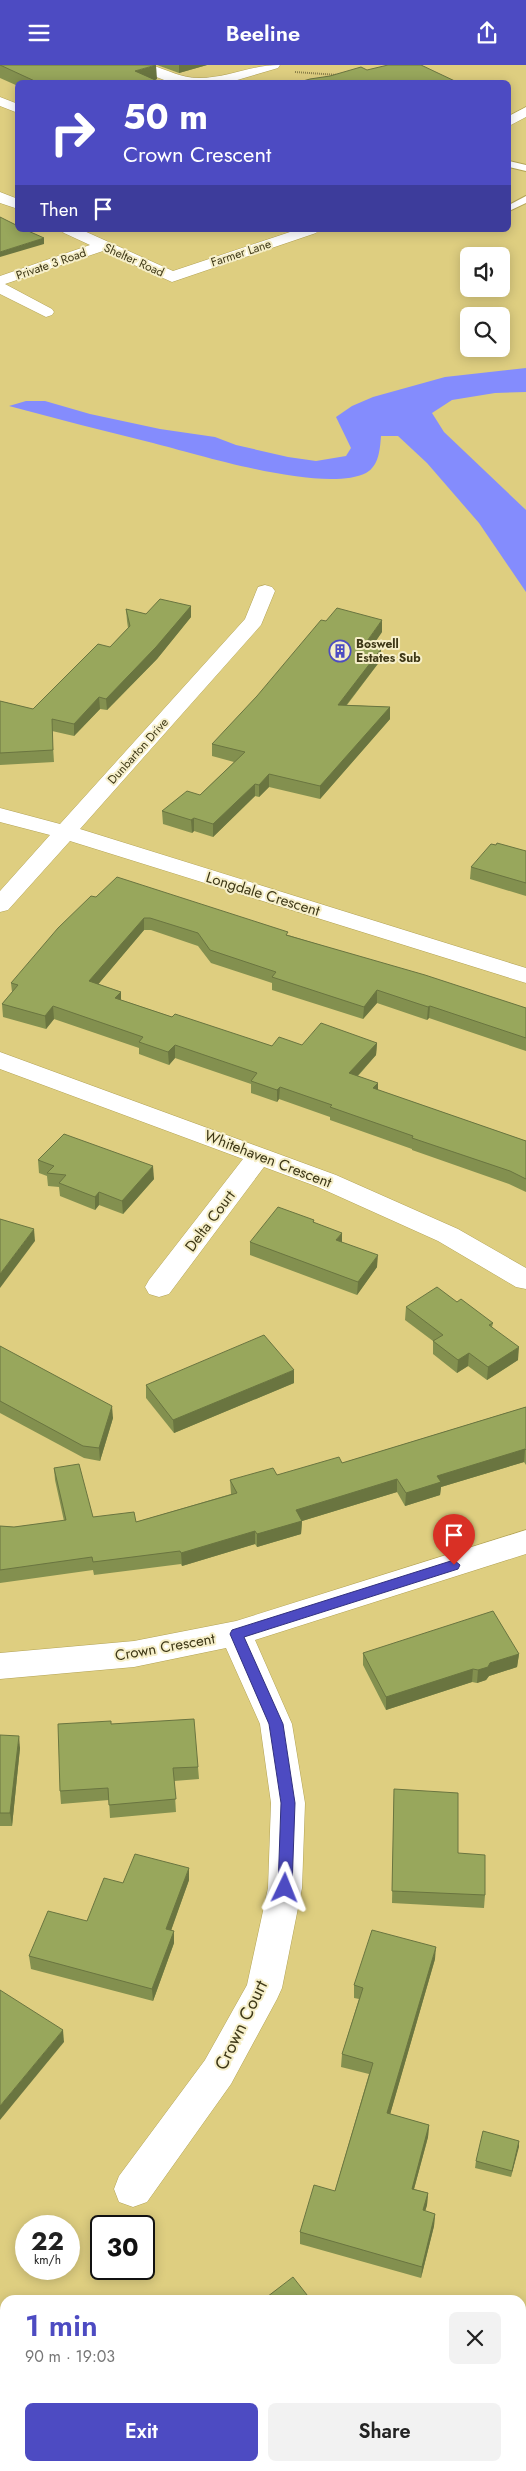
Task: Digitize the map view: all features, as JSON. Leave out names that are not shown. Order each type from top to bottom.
[{"type":"street","points":[[138,65],[168,78],[182,80]]},
{"type":"street","points":[[215,80],[273,65]]},
{"type":"street","points":[[0,101],[15,108]]},
{"type":"street","points":[[511,121],[526,111]]},
{"type":"street","points":[[0,197],[15,204]]},
{"type":"street","name":"Shelter Road","points":[[73,232],[172,277]]},
{"type":"street","name":"Farmer Lane","points":[[172,277],[297,232]]},
{"type":"street","name":"Private 3 Road","points":[[0,281],[103,246]]},
{"type":"street","points":[[0,288],[46,312]]},
{"type":"street","name":"Dunbarton Drive","points":[[0,905],[254,621],[265,591]]},
{"type":"street","name":"Longdale Crescent","points":[[0,815],[65,832],[526,976]]},
{"type":"street","name":"Whitehaven Crescent","points":[[0,1060],[260,1155],[395,1210],[448,1235],[526,1280]]},
{"type":"street","name":"Delta Court","points":[[159,1287],[260,1155]]},
{"type":"street","name":"Crown Crescent","points":[[0,1666],[41,1664],[134,1654],[236,1634],[526,1543]]},
{"type":"street","name":"Crown Court","points":[[132,2189],[218,2072],[264,1988],[285,1888],[288,1803],[276,1724],[236,1634]]},
{"type":"lane","points":[[511,164],[526,168]]},
{"type":"lane","points":[[511,207],[526,199]]},
{"type":"water","points":[[526,368],[526,392],[495,393],[452,400],[432,413],[444,432],[526,510],[526,592],[479,523],[427,463],[398,436],[381,436],[376,462],[366,473],[347,478],[322,479],[293,476],[230,463],[9,406],[26,401],[45,401],[90,414],[160,429],[215,437],[236,445],[288,457],[316,461],[346,456],[351,448],[336,417],[352,406],[373,397],[445,377]]},
{"type":"building","points":[[0,65],[156,65],[135,71],[155,80],[32,80]]},
{"type":"building","points":[[388,65],[421,65],[453,80],[306,80],[330,76],[361,67],[367,70]]},
{"type":"building","points":[[0,217],[15,224],[15,232],[30,232],[44,238],[0,252]]},
{"type":"building","points":[[160,599],[191,606],[156,647],[106,699],[99,697],[74,724],[52,719],[53,750],[0,753],[0,701],[33,709],[98,644],[110,647],[130,626],[126,609],[146,614]]},
{"type":"building","points":[[337,608],[382,620],[365,644],[381,649],[338,705],[390,707],[320,786],[269,774],[259,785],[255,784],[213,824],[194,818],[191,820],[162,811],[187,791],[200,795],[245,752],[212,744],[257,696],[321,620],[326,621]]},
{"type":"building","points":[[497,843],[526,851],[526,883],[471,867],[491,844],[496,845]]},
{"type":"building","points":[[117,877],[288,932],[286,935],[425,975],[526,1008],[526,1038],[377,990],[364,1007],[272,977],[276,972],[210,950],[198,933],[150,918],[144,918],[89,981],[121,992],[115,998],[172,1017],[175,1014],[272,1046],[279,1037],[302,1045],[321,1023],[377,1043],[349,1073],[378,1083],[373,1088],[526,1141],[526,1179],[510,1171],[412,1138],[413,1136],[330,1107],[332,1105],[280,1087],[277,1090],[251,1081],[257,1073],[175,1045],[168,1052],[139,1042],[143,1037],[53,1006],[45,1016],[2,1004],[18,985],[11,983],[58,928],[91,896],[96,897]]},
{"type":"building","points":[[64,1134],[153,1166],[122,1201],[99,1192],[95,1197],[59,1183],[66,1175],[47,1173],[54,1166],[38,1160]]},
{"type":"building","points":[[278,1207],[314,1220],[313,1222],[342,1233],[336,1240],[378,1255],[358,1282],[250,1242]]},
{"type":"building","points":[[0,1219],[34,1229],[0,1274]]},
{"type":"building","points":[[437,1287],[457,1302],[461,1299],[493,1323],[489,1325],[519,1347],[488,1367],[469,1353],[458,1360],[433,1341],[443,1335],[406,1307]]},
{"type":"building","points":[[264,1335],[294,1370],[173,1420],[146,1385]]},
{"type":"building","points":[[0,1346],[112,1406],[99,1448],[83,1446],[0,1401]]},
{"type":"building","points":[[526,1407],[526,1450],[437,1476],[441,1482],[406,1493],[397,1479],[296,1510],[302,1521],[257,1534],[255,1531],[181,1553],[180,1551],[93,1562],[92,1557],[0,1570],[0,1526],[14,1527],[66,1520],[54,1468],[79,1464],[93,1517],[134,1512],[136,1522],[237,1493],[230,1480],[273,1468],[277,1475],[339,1457],[342,1463]]},
{"type":"building","points":[[493,1611],[519,1654],[490,1663],[488,1667],[478,1670],[473,1669],[386,1697],[363,1653]]},
{"type":"building","points":[[194,1719],[198,1767],[173,1768],[176,1799],[109,1805],[108,1788],[60,1791],[58,1724],[111,1721],[111,1724]]},
{"type":"building","points":[[0,1735],[19,1736],[10,1813],[0,1813]]},
{"type":"building","points":[[394,1789],[458,1793],[458,1853],[485,1855],[485,1895],[392,1891]]},
{"type":"building","points":[[135,1854],[189,1868],[166,1929],[174,1931],[152,1989],[29,1956],[48,1911],[87,1921],[104,1878],[123,1883]]},
{"type":"building","points":[[372,1930],[436,1947],[387,2113],[429,2125],[412,2189],[428,2193],[423,2210],[435,2214],[422,2267],[300,2232],[314,2185],[335,2191],[373,2063],[342,2054],[363,1988],[354,1985]]},
{"type":"building","points":[[0,1990],[63,2030],[0,2106]]},
{"type":"building","points":[[483,2131],[519,2141],[512,2171],[476,2161]]},
{"type":"building","points":[[293,2277],[307,2295],[270,2295]]},
{"type":"place","name":"Boswell Estates Sub","points":[[340,651]]},
{"type":"route","points":[[285,1888],[288,1803],[276,1724],[236,1634],[454,1565]]}]
